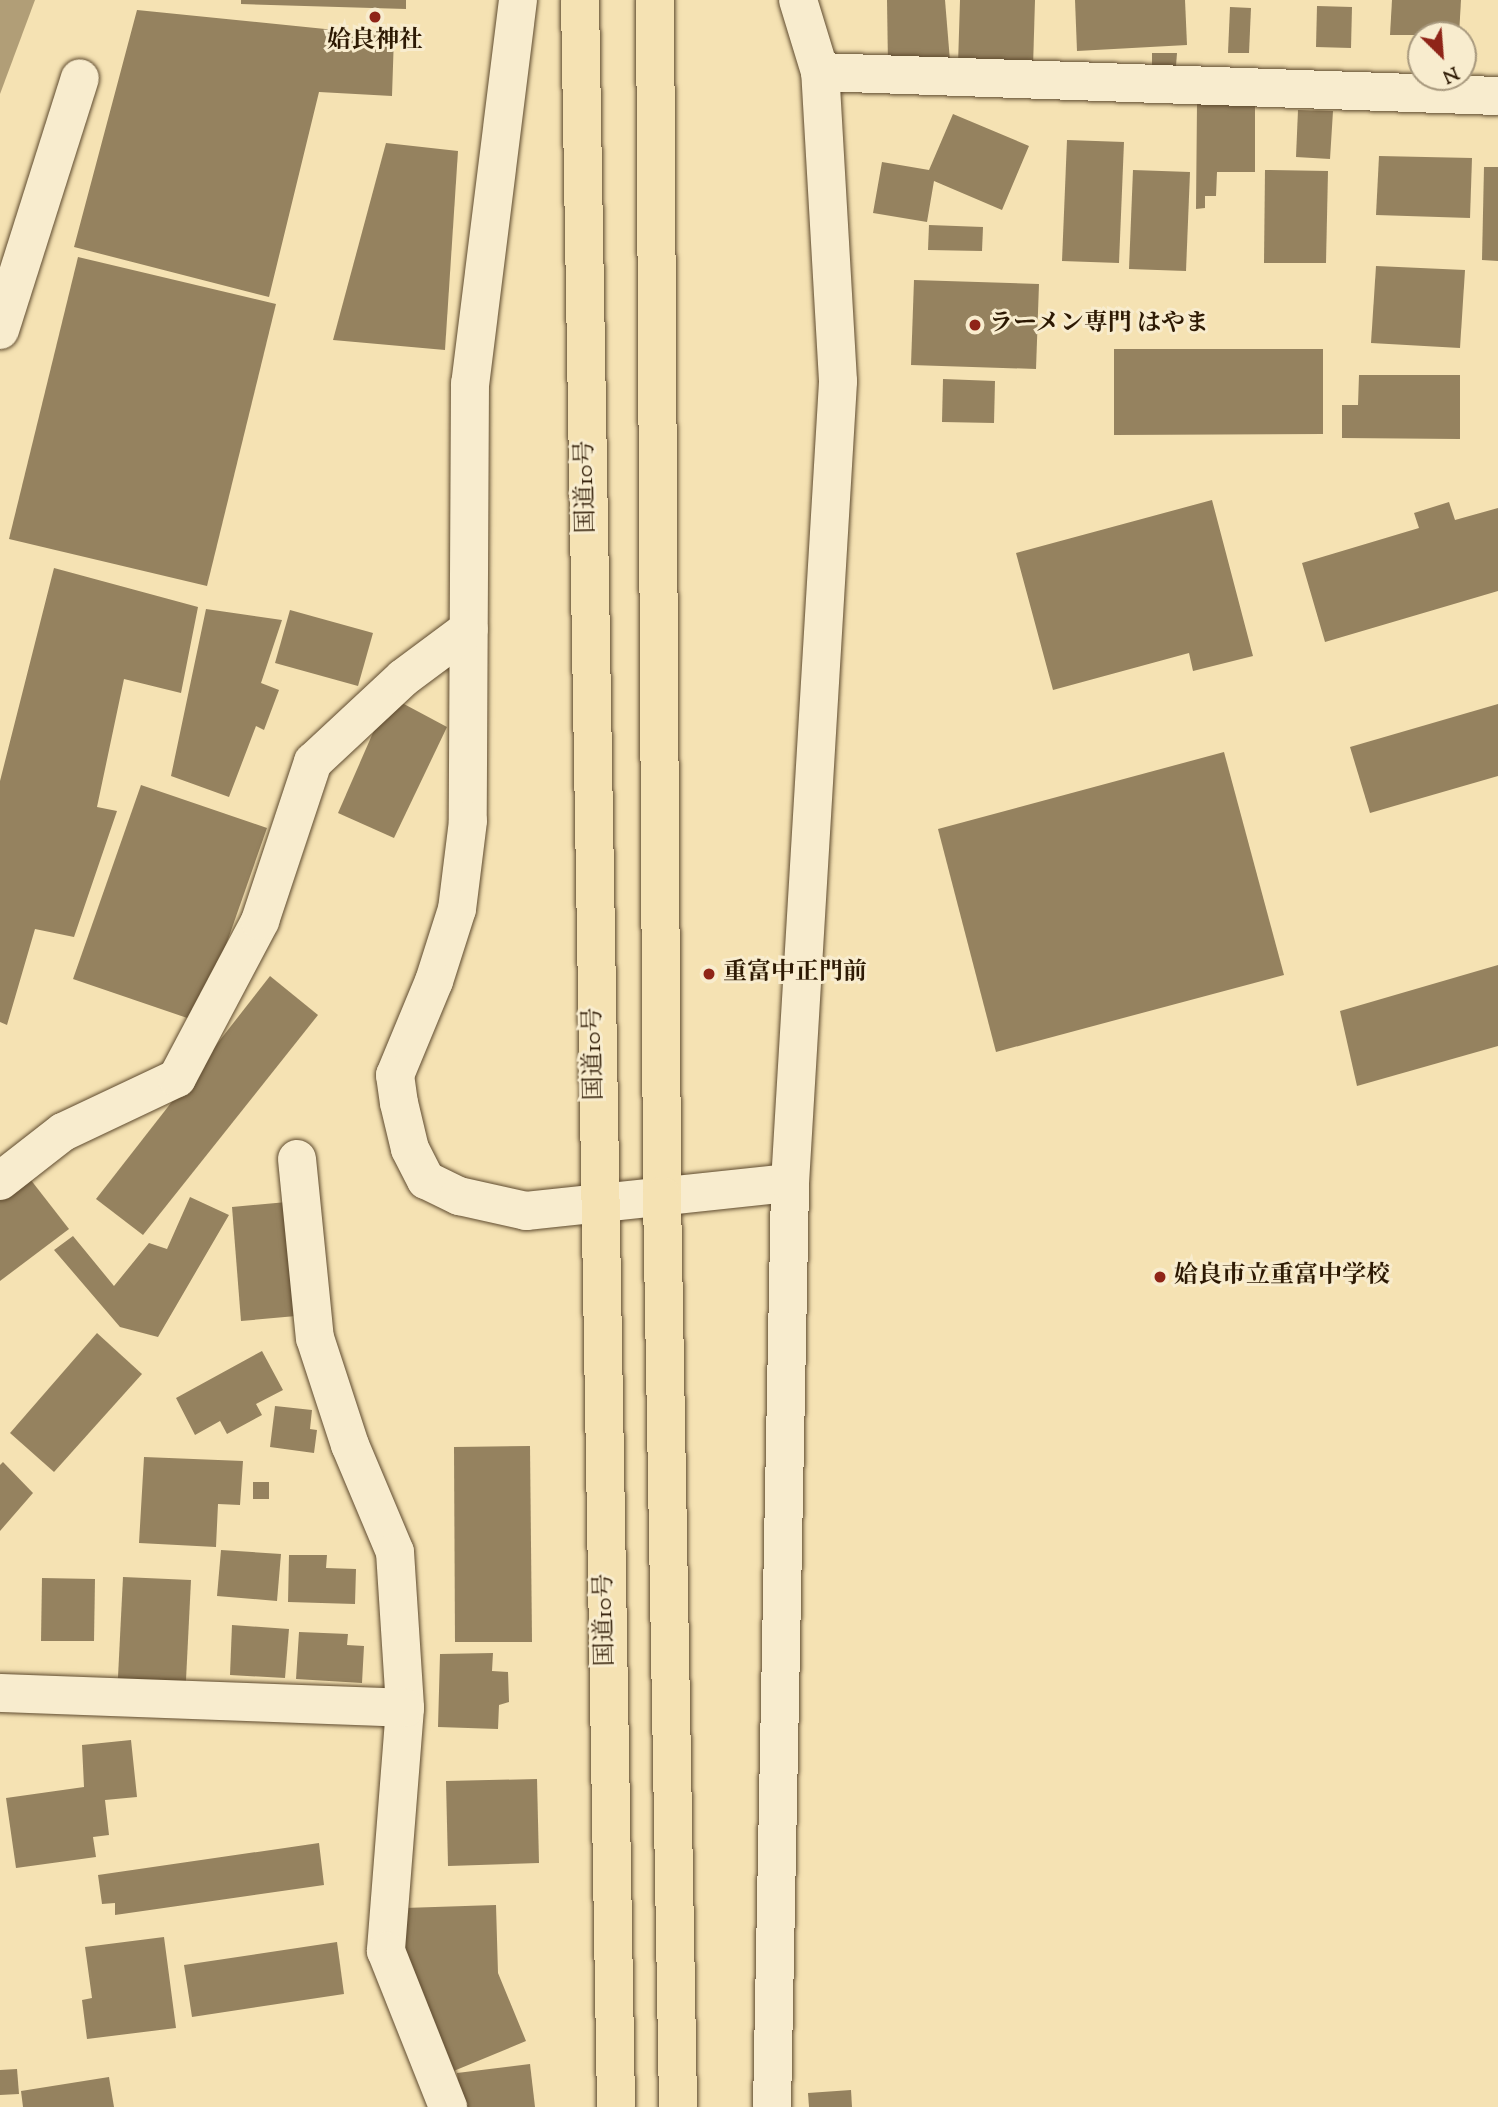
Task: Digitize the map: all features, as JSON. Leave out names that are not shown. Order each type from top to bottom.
[{"type":"highway","name":"国道10号","points":[[580,0],[597,1203],[616,2107]]},
{"type":"highway","points":[[655,0],[662,1196],[678,2107]]},
{"type":"street","points":[[518,0],[470,383],[468,821],[457,909],[433,981],[394,1074],[399,1103],[410,1149],[426,1180],[459,1196],[526,1211],[790,1183]]},
{"type":"street","points":[[772,2107],[790,1183],[838,381],[820,72],[798,0]]},
{"type":"street","points":[[820,72],[1498,96]]},
{"type":"street","points":[[0,330],[80,78]]},
{"type":"street","points":[[0,1181],[64,1132],[177,1078],[260,921],[313,762],[403,678],[469,629]]},
{"type":"street","points":[[297,1159],[315,1338],[350,1446],[395,1552],[405,1708],[386,1951],[448,2107]]},
{"type":"street","points":[[0,1693],[405,1708]]},
{"type":"shaded area","points":[[0,0],[35,0],[0,94]]},
{"type":"building","points":[[241,0],[406,0],[406,9],[241,4]]},
{"type":"building","points":[[887,0],[945,0],[950,61],[888,66]]},
{"type":"building","points":[[960,0],[1035,0],[1033,67],[958,65]]},
{"type":"building","points":[[1075,0],[1185,0],[1187,45],[1077,51]]},
{"type":"building","points":[[1392,0],[1461,0],[1460,21],[1407,21],[1407,35],[1390,35]]},
{"type":"building","points":[[1317,6],[1352,7],[1351,48],[1316,47]]},
{"type":"building","points":[[1230,7],[1251,8],[1249,53],[1228,53]]},
{"type":"building","points":[[137,10],[394,36],[392,96],[319,92],[269,297],[74,247]]},
{"type":"building","points":[[1152,53],[1177,53],[1176,66],[1152,67]]},
{"type":"building","points":[[1255,102],[1255,172],[1217,172],[1216,196],[1205,196],[1205,208],[1196,209],[1197,103]]},
{"type":"building","points":[[1298,110],[1333,111],[1330,159],[1296,157]]},
{"type":"building","points":[[953,114],[1029,146],[1002,210],[934,181],[927,222],[873,213],[882,162],[929,170]]},
{"type":"building","points":[[1067,140],[1124,142],[1119,263],[1062,261]]},
{"type":"building","points":[[386,143],[458,151],[445,350],[333,340]]},
{"type":"building","points":[[1379,156],[1472,158],[1470,218],[1376,215]]},
{"type":"building","points":[[1484,167],[1498,167],[1498,261],[1482,260]]},
{"type":"building","points":[[1133,170],[1190,172],[1186,271],[1129,269]]},
{"type":"building","points":[[1265,170],[1328,171],[1326,263],[1264,263]]},
{"type":"building","points":[[929,225],[983,227],[982,251],[928,250]]},
{"type":"building","points":[[78,257],[276,304],[207,586],[9,539]]},
{"type":"building","points":[[1376,266],[1465,270],[1460,348],[1371,343]]},
{"type":"building","name":"ラーメン専門 はやま","points":[[914,280],[1039,284],[1036,369],[911,365]]},
{"type":"building","points":[[1114,349],[1323,349],[1323,434],[1114,435]]},
{"type":"building","points":[[1359,375],[1460,375],[1460,439],[1342,438],[1342,405],[1358,405]]},
{"type":"building","points":[[943,379],[995,381],[994,423],[942,422]]},
{"type":"building","points":[[1212,500],[1253,656],[1193,671],[1189,653],[1053,690],[1016,553]]},
{"type":"building","points":[[1449,502],[1455,520],[1498,508],[1498,591],[1325,642],[1302,563],[1419,528],[1414,513]]},
{"type":"building","points":[[54,568],[198,607],[181,693],[124,679],[97,807],[117,811],[74,937],[35,929],[7,1025],[0,1022],[0,781]]},
{"type":"building","points":[[206,609],[282,620],[261,683],[279,690],[264,730],[256,726],[229,797],[171,776]]},
{"type":"building","points":[[290,610],[373,633],[358,686],[275,663]]},
{"type":"building","points":[[389,696],[447,727],[394,838],[338,813]]},
{"type":"building","points":[[1498,704],[1498,776],[1370,813],[1350,747]]},
{"type":"building","points":[[1224,752],[1284,975],[996,1052],[938,829]]},
{"type":"building","points":[[141,785],[267,828],[199,1022],[73,979]]},
{"type":"building","points":[[1498,965],[1498,1046],[1357,1086],[1340,1011]]},
{"type":"building","points":[[270,976],[318,1015],[143,1235],[96,1199]]},
{"type":"building","points":[[27,1175],[69,1229],[0,1281],[0,1195]]},
{"type":"building","points":[[190,1197],[229,1215],[158,1337],[120,1327],[54,1250],[73,1236],[114,1286],[149,1243],[167,1249]]},
{"type":"building","points":[[287,1202],[296,1316],[241,1321],[232,1207]]},
{"type":"building","points":[[97,1333],[142,1374],[54,1472],[10,1433]]},
{"type":"building","points":[[262,1351],[283,1390],[256,1404],[262,1415],[227,1434],[220,1421],[195,1435],[176,1398]]},
{"type":"building","points":[[275,1406],[312,1410],[310,1429],[317,1430],[314,1453],[270,1447]]},
{"type":"building","points":[[530,1446],[532,1642],[455,1642],[454,1447]]},
{"type":"building","points":[[144,1457],[243,1461],[240,1505],[218,1504],[216,1547],[139,1543]]},
{"type":"building","points":[[3,1462],[33,1493],[0,1531],[0,1465]]},
{"type":"building","points":[[253,1482],[269,1482],[269,1499],[253,1499]]},
{"type":"building","points":[[221,1550],[281,1554],[277,1601],[217,1596]]},
{"type":"building","points":[[289,1555],[327,1555],[326,1568],[356,1569],[355,1604],[288,1602]]},
{"type":"building","points":[[123,1577],[191,1580],[185,1700],[117,1697]]},
{"type":"building","points":[[42,1578],[95,1579],[94,1641],[41,1641]]},
{"type":"building","points":[[232,1625],[289,1629],[285,1678],[230,1675]]},
{"type":"building","points":[[299,1632],[348,1634],[347,1645],[364,1646],[362,1683],[296,1679]]},
{"type":"building","points":[[493,1653],[492,1671],[508,1672],[509,1702],[499,1705],[498,1729],[438,1727],[440,1654]]},
{"type":"building","points":[[131,1740],[137,1797],[105,1800],[109,1835],[93,1837],[96,1857],[16,1868],[6,1798],[84,1787],[82,1745]]},
{"type":"building","points":[[537,1779],[539,1863],[448,1866],[446,1781]]},
{"type":"building","points":[[319,1843],[324,1885],[115,1915],[115,1903],[102,1904],[98,1875]]},
{"type":"building","points":[[496,1905],[498,1973],[526,2041],[444,2075],[405,1981],[404,1908]]},
{"type":"building","points":[[164,1937],[176,2028],[87,2039],[82,2000],[92,1998],[85,1947]]},
{"type":"building","points":[[337,1942],[344,1994],[192,2017],[184,1965]]},
{"type":"building","points":[[530,2064],[535,2107],[461,2107],[457,2073]]},
{"type":"building","points":[[17,2069],[19,2094],[0,2095],[0,2070]]},
{"type":"building","points":[[109,2077],[114,2107],[23,2107],[21,2091]]},
{"type":"building","points":[[851,2090],[852,2107],[809,2107],[808,2093]]},
{"type":"place","name":"姶良神社","points":[[375,17]]},
{"type":"place","name":"ラーメン専門 はやま","points":[[975,325]]},
{"type":"place","name":"重富中正門前","points":[[709,974]]},
{"type":"place","name":"姶良市立重富中学校","points":[[1160,1277]]}]
